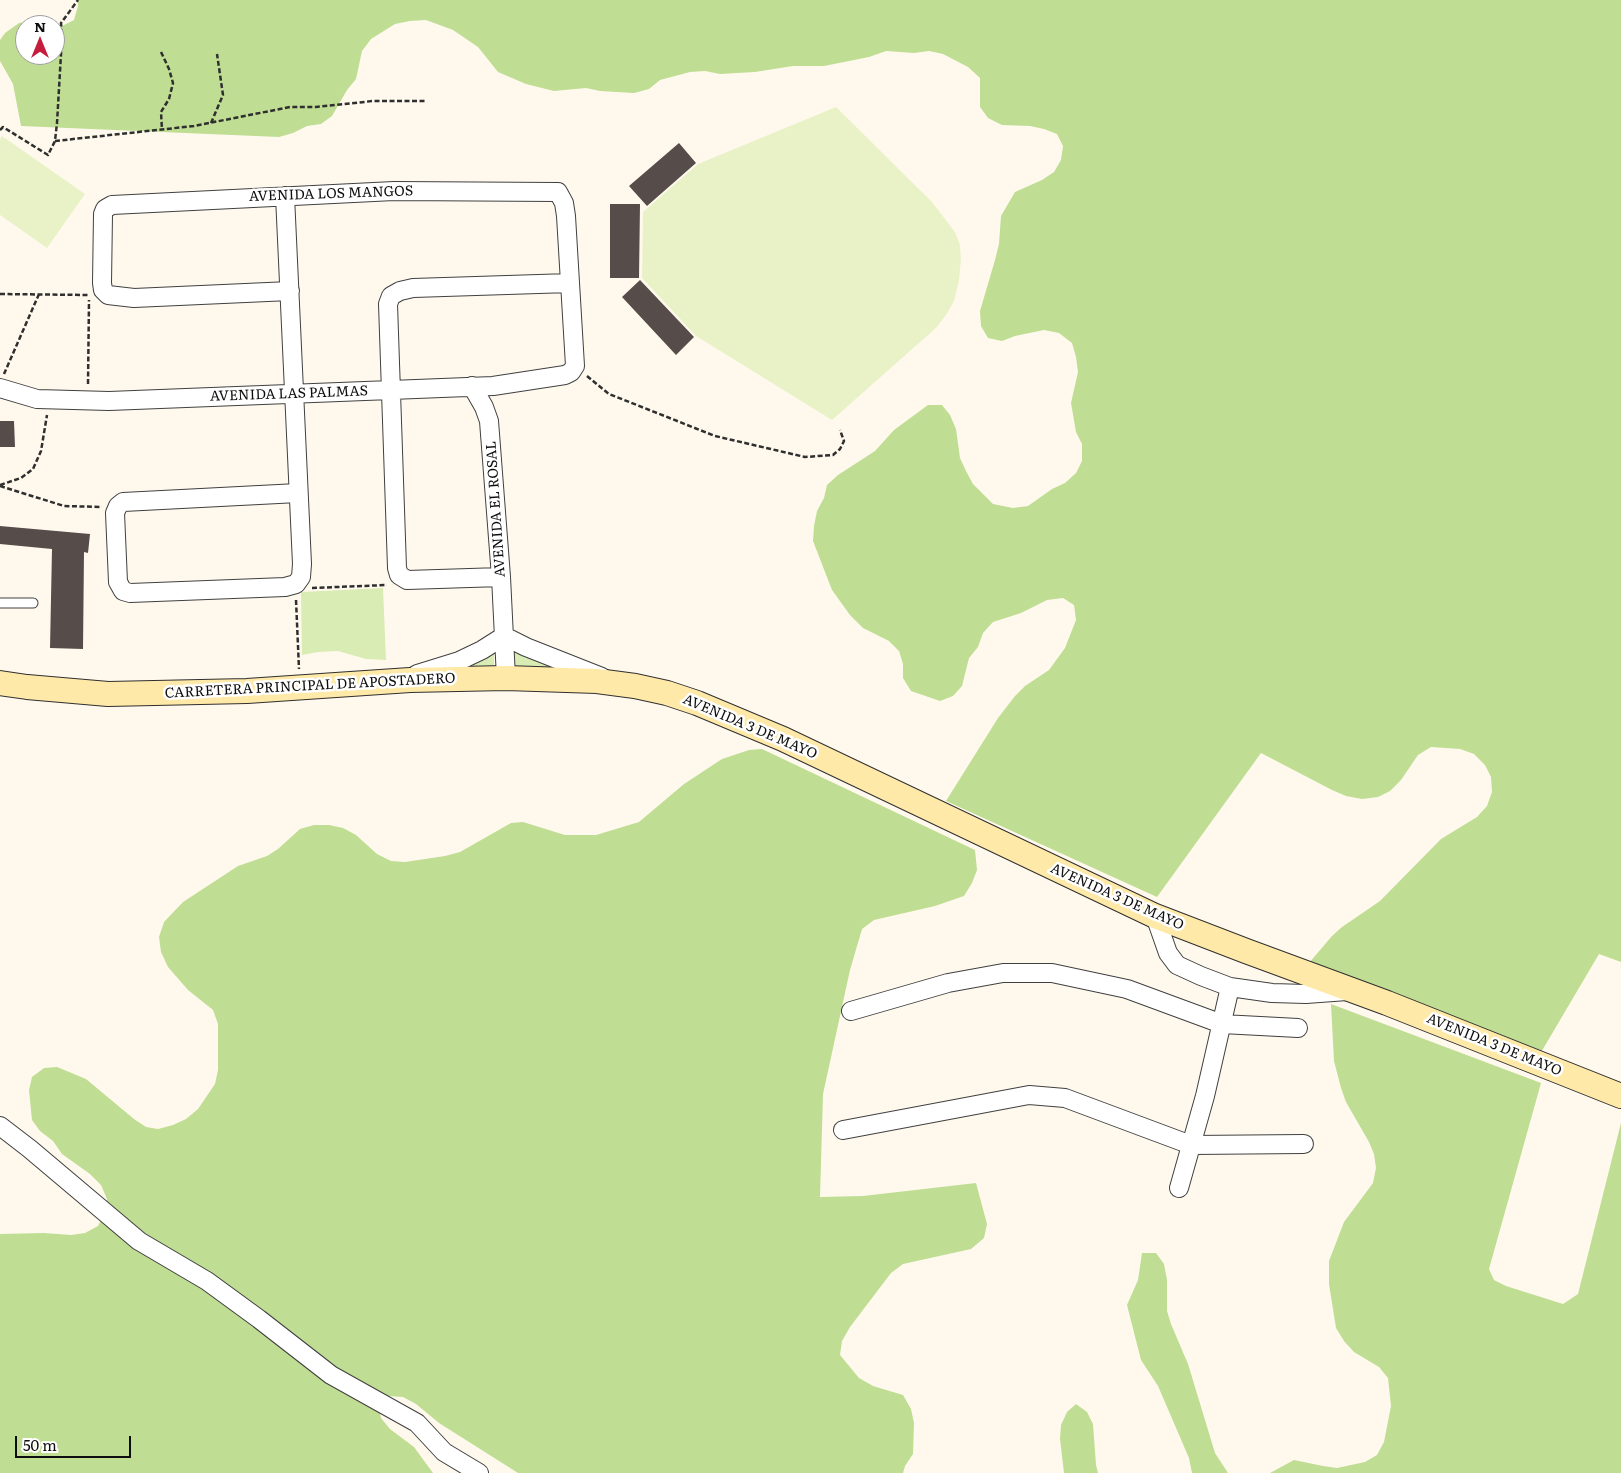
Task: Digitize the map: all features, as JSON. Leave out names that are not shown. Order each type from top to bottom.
[{"type":"street","name":"AVENIDA LOS MANGOS","points":[[290,291],[134,298],[108,295],[103,290],[102,283],[103,214],[105,209],[112,204],[394,191],[558,192],[564,203],[566,216],[570,283]]},
{"type":"street","points":[[286,196],[302,564],[301,577],[296,584],[285,587],[130,593],[123,591],[118,582],[115,512],[123,502],[298,493]]},
{"type":"street","points":[[502,577],[407,580],[398,575],[396,568],[388,304],[391,296],[400,291],[413,288],[570,283],[575,366]]},
{"type":"street","name":"AVENIDA LAS PALMAS","points":[[0,388],[37,399],[88,401],[294,394],[493,386],[565,375],[571,372],[575,366]]},
{"type":"street","name":"AVENIDA EL ROSAL","points":[[472,386],[484,407],[489,421],[502,577],[506,678]]},
{"type":"street","points":[[389,682],[459,661],[482,650],[504,636],[526,647],[621,684]]},
{"type":"street","name":"CARRETERA PRINCIPAL DE APOSTADERO","points":[[0,683],[108,694],[246,691],[389,682],[506,678],[597,681],[621,684]]},
{"type":"street","name":"AVENIDA 3 DE MAYO","points":[[621,684],[667,693],[697,703],[783,739],[1155,916],[1355,990],[1621,1096]]},
{"type":"street","points":[[1155,916],[1168,953],[1177,965],[1230,987],[1306,994],[1355,990]]},
{"type":"street","points":[[851,1012],[948,982],[1003,973],[1052,973],[1127,990],[1222,1024],[1298,1028]]},
{"type":"street","points":[[1179,1188],[1205,1096],[1230,987]]},
{"type":"street","points":[[843,1130],[1029,1096],[1065,1098],[1191,1145],[1304,1144]]},
{"type":"street","points":[[0,1126],[139,1241],[207,1281],[331,1375],[417,1423],[444,1452],[479,1473]]},
{"type":"lane","points":[[0,603],[33,603]]},
{"type":"path","points":[[0,130],[3,127],[48,155],[54,141],[57,123],[62,37],[61,23],[78,0]]},
{"type":"path","points":[[160,52],[169,69],[173,83],[169,99],[160,112],[162,130]]},
{"type":"path","points":[[211,123],[223,95],[217,54]]},
{"type":"path","points":[[54,141],[211,123],[290,107],[316,107],[373,101],[426,101]]},
{"type":"path","points":[[0,294],[89,295],[88,401]]},
{"type":"path","points":[[0,382],[39,294]]},
{"type":"path","points":[[575,366],[610,394],[716,436],[805,457],[822,457],[833,455],[840,449],[844,441],[840,430]]},
{"type":"path","points":[[0,486],[21,478],[33,469],[41,450],[50,400]]},
{"type":"path","points":[[0,486],[64,506],[118,506]]},
{"type":"path","points":[[300,688],[296,584],[306,588],[390,585],[398,575]]},
{"type":"green space","points":[[78,0],[1621,0],[1621,962],[1599,954],[1540,1054],[1309,963],[1332,936],[1380,901],[1441,839],[1477,817],[1487,806],[1492,792],[1491,777],[1485,765],[1474,754],[1460,749],[1431,747],[1418,755],[1401,780],[1390,791],[1378,797],[1362,799],[1346,796],[1332,790],[1261,753],[1157,897],[946,801],[998,718],[1015,696],[1025,686],[1049,670],[1065,648],[1076,620],[1074,605],[1063,598],[1047,600],[1021,613],[993,622],[983,633],[978,647],[969,658],[962,686],[953,696],[940,701],[911,691],[903,678],[903,664],[899,651],[889,641],[863,628],[850,615],[832,590],[813,541],[817,511],[824,498],[827,485],[838,475],[875,451],[894,430],[928,405],[942,405],[950,415],[956,429],[960,458],[966,471],[973,484],[993,504],[1013,508],[1028,506],[1052,489],[1065,483],[1076,473],[1082,461],[1082,444],[1076,432],[1071,403],[1078,372],[1072,343],[1059,333],[1044,330],[1015,336],[1002,341],[988,338],[981,326],[980,311],[999,244],[1001,216],[1015,192],[1042,180],[1054,172],[1061,160],[1063,146],[1057,134],[1044,129],[1030,126],[1002,125],[988,118],[980,107],[980,78],[968,67],[943,54],[929,51],[914,53],[886,51],[869,57],[824,66],[793,66],[755,72],[720,74],[705,71],[690,72],[660,80],[649,89],[634,93],[600,91],[586,88],[554,91],[526,84],[498,72],[478,47],[453,30],[426,20],[395,24],[371,39],[362,51],[356,79],[347,90],[332,116],[321,124],[307,126],[279,137],[21,126],[13,84],[0,61],[0,40],[5,33],[15,26],[15,65],[65,65],[65,24],[74,20]]},
{"type":"green space","points":[[836,107],[932,202],[955,232],[960,245],[961,259],[954,301],[936,328],[832,420],[696,336],[642,278],[643,212],[698,164]]},
{"type":"green space","points":[[2,136],[85,194],[47,248],[0,215],[0,139]]},
{"type":"green space","points":[[383,588],[386,660],[366,659],[338,651],[302,655],[301,592]]},
{"type":"green space","points":[[494,649],[494,670],[454,671]]},
{"type":"green space","points":[[513,649],[568,670],[513,669]]},
{"type":"green space","points":[[762,749],[975,850],[977,870],[964,896],[935,906],[874,920],[862,929],[850,970],[823,1094],[820,1197],[863,1196],[976,1183],[987,1224],[984,1238],[971,1249],[903,1264],[891,1273],[850,1327],[842,1341],[840,1355],[859,1378],[873,1386],[903,1395],[911,1409],[914,1423],[913,1454],[903,1473],[518,1473],[439,1423],[416,1404],[403,1397],[389,1396],[378,1404],[381,1418],[390,1429],[414,1447],[433,1473],[0,1473],[0,1234],[44,1233],[71,1235],[85,1233],[98,1226],[105,1213],[107,1199],[101,1185],[90,1174],[62,1154],[53,1141],[40,1131],[32,1120],[29,1090],[32,1077],[44,1068],[57,1067],[86,1079],[146,1127],[158,1129],[173,1125],[186,1119],[198,1109],[215,1084],[218,1070],[218,1024],[213,1010],[188,990],[168,967],[161,952],[159,937],[164,922],[183,902],[238,866],[267,856],[278,849],[300,829],[314,825],[329,825],[343,828],[356,835],[377,854],[391,861],[405,862],[460,852],[511,823],[523,822],[565,835],[596,835],[639,822],[684,784],[722,759],[749,750]]},
{"type":"green space","points":[[1331,1004],[1541,1083],[1489,1269],[1494,1280],[1506,1286],[1563,1304],[1578,1294],[1621,1123],[1621,1473],[1270,1473],[1294,1460],[1337,1468],[1365,1462],[1377,1455],[1384,1442],[1391,1406],[1388,1378],[1379,1367],[1354,1352],[1336,1328],[1329,1284],[1329,1261],[1344,1222],[1373,1183],[1376,1168],[1374,1154],[1369,1142],[1346,1102],[1341,1088],[1334,1061]]},
{"type":"green space","points":[[1142,1253],[1156,1253],[1164,1264],[1167,1280],[1167,1311],[1188,1364],[1215,1453],[1228,1473],[1192,1473],[1189,1458],[1158,1386],[1141,1360],[1127,1305],[1138,1280]]},
{"type":"green space","points":[[1076,1404],[1087,1412],[1093,1424],[1098,1473],[1064,1473],[1060,1439],[1061,1425],[1067,1412]]},
{"type":"building","points":[[679,143],[696,163],[647,206],[629,186]]},
{"type":"building","points":[[610,204],[640,204],[639,278],[610,278]]},
{"type":"building","points":[[640,280],[694,337],[676,355],[622,297]]},
{"type":"building","points":[[0,421],[14,421],[15,447],[0,447]]},
{"type":"building","points":[[0,526],[90,534],[88,553],[84,552],[83,649],[50,648],[52,549],[0,544]]}]
